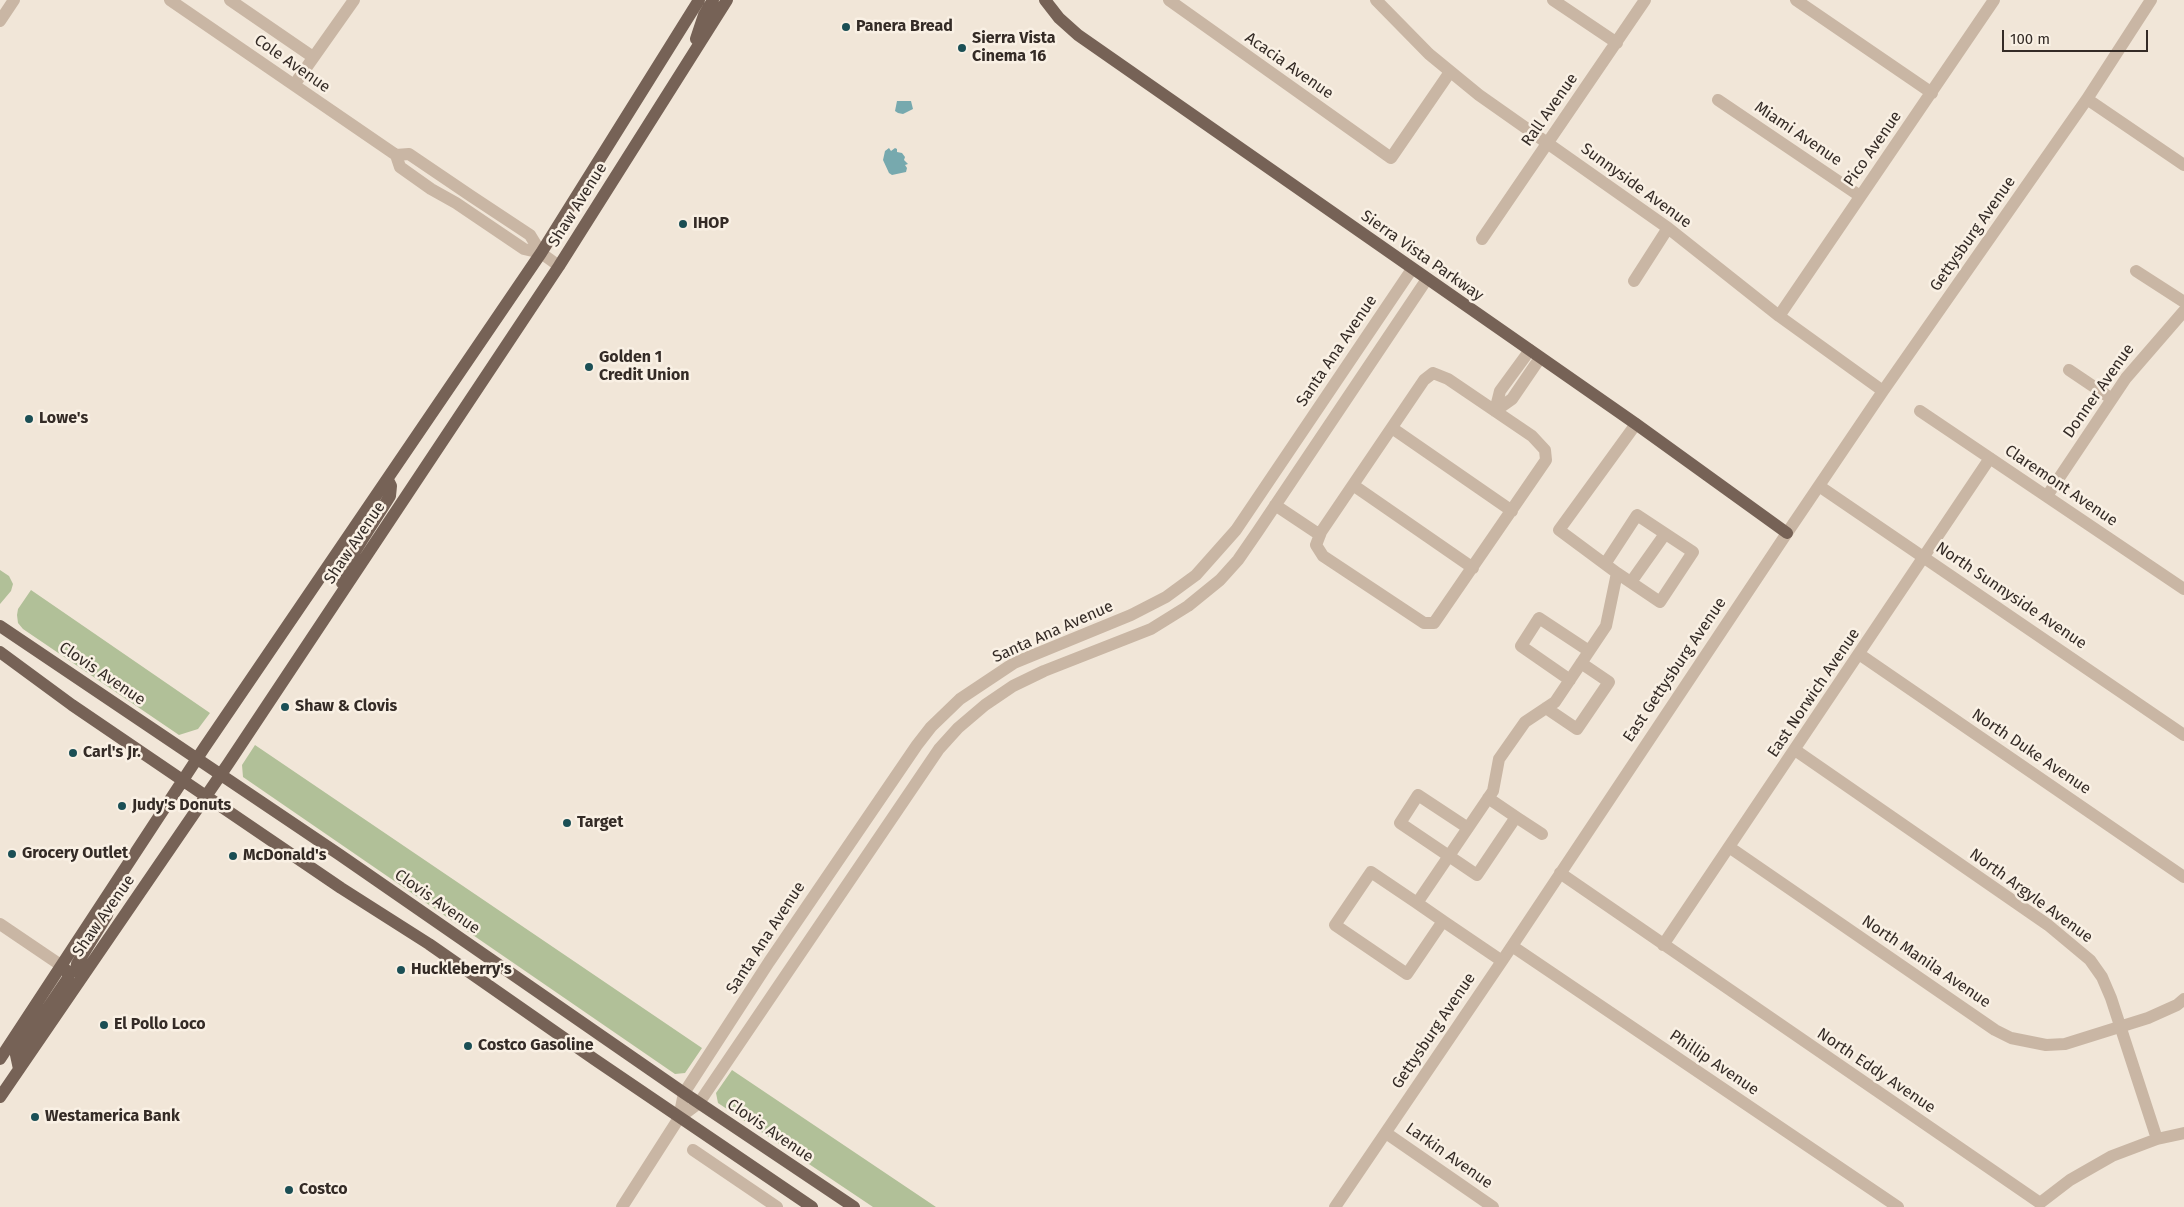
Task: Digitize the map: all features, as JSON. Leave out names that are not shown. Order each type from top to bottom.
[{"type":"main road","name":"Shaw Avenue","points":[[0,1059],[183,780],[541,253],[699,0]]},
{"type":"main road","points":[[690,58],[704,15],[713,0]]},
{"type":"main road","name":"Shaw Avenue","points":[[0,1097],[222,774],[559,266],[727,0]]},
{"type":"main road","name":"Sierra Vista Parkway","points":[[1045,0],[1059,18],[1078,35],[1636,424],[1787,533]]},
{"type":"main road","points":[[338,598],[350,559],[390,496],[391,486],[388,480]]},
{"type":"main road","name":"Clovis Avenue","points":[[0,626],[222,774],[684,1093],[854,1207]]},
{"type":"main road","points":[[0,652],[80,710],[341,888],[421,938],[812,1207]]},
{"type":"main road","points":[[81,977],[76,969],[77,964],[107,915],[120,874]]},
{"type":"main road","points":[[19,1069],[16,1055],[68,978],[68,972],[62,966]]},
{"type":"street","points":[[0,21],[14,0]]},
{"type":"street","name":"Cole Avenue","points":[[170,0],[184,4],[294,85],[396,155],[400,167],[431,189],[456,203],[524,249],[541,253],[559,266]]},
{"type":"street","points":[[230,0],[313,58]]},
{"type":"street","points":[[294,85],[354,0]]},
{"type":"street","name":"Acacia Avenue","points":[[1169,0],[1391,158],[1450,72]]},
{"type":"street","name":"Sunnyside Avenue","points":[[1376,0],[1450,72],[1668,228],[1779,316],[1883,391]]},
{"type":"street","points":[[1553,0],[1617,43]]},
{"type":"street","name":"Rall Avenue","points":[[1482,239],[1645,0]]},
{"type":"street","points":[[1796,0],[1932,93]]},
{"type":"street","name":"Pico Avenue","points":[[1779,316],[1994,0]]},
{"type":"street","name":"Gettysburg Avenue","points":[[1818,486],[2088,99],[2151,0]]},
{"type":"street","points":[[2088,99],[2184,165]]},
{"type":"street","name":"Miami Avenue","points":[[1718,100],[1860,196]]},
{"type":"street","points":[[1634,281],[1668,228]]},
{"type":"street","name":"Santa Ana Avenue","points":[[680,1118],[684,1093],[775,953],[917,744],[931,727],[960,699],[1014,663],[1131,615],[1166,597],[1196,574],[1236,530],[1412,268]]},
{"type":"street","points":[[2136,271],[2184,302]]},
{"type":"street","name":"Santa Ana Avenue","points":[[622,1207],[680,1118],[699,1103],[923,769],[958,728],[985,705],[1013,686],[1139,634],[1188,606],[1208,591],[1238,560],[1428,279]]},
{"type":"street","name":"Donner Avenue","points":[[2047,496],[2112,398],[2147,351],[2184,311]]},
{"type":"street","points":[[1495,411],[1500,391],[1535,354]]},
{"type":"street","points":[[2069,370],[2112,398]]},
{"type":"street","points":[[1433,373],[1448,379],[1495,411],[1532,436],[1545,450],[1546,460],[1434,623],[1424,623],[1323,556],[1316,545],[1320,535],[1424,380],[1433,373]]},
{"type":"street","name":"Claremont Avenue","points":[[1920,411],[2184,588]]},
{"type":"street","points":[[1605,564],[1637,515],[1693,552],[1660,602],[1617,573],[1559,530],[1636,424]]},
{"type":"street","points":[[1392,428],[1512,511]]},
{"type":"street","name":"East Norwich Avenue","points":[[1663,944],[1990,458]]},
{"type":"street","points":[[1353,485],[1472,568]]},
{"type":"street","name":"East Gettysburg Avenue","points":[[1560,873],[1818,486]]},
{"type":"street","name":"North Sunnyside Avenue","points":[[1818,486],[2184,735]]},
{"type":"street","points":[[1275,505],[1320,535]]},
{"type":"street","points":[[1631,582],[1665,534]]},
{"type":"street","points":[[1417,903],[1493,791],[1499,759],[1525,722],[1555,702],[1606,626],[1617,573]]},
{"type":"street","points":[[1570,680],[1521,646],[1539,618],[1589,652]]},
{"type":"street","name":"North Duke Avenue","points":[[1859,654],[2184,877]]},
{"type":"street","points":[[1546,708],[1578,729],[1609,682],[1581,663]]},
{"type":"street","name":"North Argyle Avenue","points":[[1795,750],[2069,941],[2090,960],[2102,977],[2122,1026],[2157,1139]]},
{"type":"street","points":[[1468,828],[1418,795],[1400,823],[1477,875],[1516,817]]},
{"type":"street","points":[[1488,798],[1542,834]]},
{"type":"street","name":"North Manila Avenue","points":[[1729,847],[1996,1030],[2011,1038],[2046,1045],[2065,1044],[2148,1018],[2176,1005],[2184,999]]},
{"type":"street","points":[[1443,921],[1407,974],[1335,925],[1370,872],[1417,903],[1502,961]]},
{"type":"street","name":"Gettysburg Avenue","points":[[1335,1207],[1560,873]]},
{"type":"street","name":"North Eddy Avenue","points":[[1560,873],[2040,1204],[2070,1180],[2112,1156],[2157,1139],[2184,1133]]},
{"type":"street","points":[[0,924],[62,966]]},
{"type":"street","name":"Phillip Avenue","points":[[1512,946],[1898,1207]]},
{"type":"street","name":"Larkin Avenue","points":[[1386,1132],[1494,1207]]},
{"type":"street","points":[[693,1150],[762,1203],[777,1207]]},
{"type":"green space","points":[[0,570],[9,576],[13,584],[11,591],[0,604]]},
{"type":"green space","points":[[31,590],[210,713],[198,729],[179,735],[23,629],[18,623],[18,609]]},
{"type":"green space","points":[[255,745],[702,1048],[685,1073],[675,1074],[243,777],[242,765]]},
{"type":"green space","points":[[732,1070],[936,1207],[873,1207],[718,1103],[716,1093]]},
{"type":"water","points":[[897,101],[911,101],[913,109],[903,114],[898,113],[895,111]]},
{"type":"water","points":[[889,148],[891,151],[895,148],[897,149],[897,152],[902,153],[905,157],[904,160],[908,164],[905,165],[907,168],[906,172],[892,175],[889,173],[883,160],[885,151]]},
{"type":"place","name":"Panera Bread","points":[[846,27]]},
{"type":"place","name":"Sierra Vista Cinema 16","points":[[962,48]]},
{"type":"place","name":"IHOP","points":[[683,224]]},
{"type":"place","name":"Golden 1 Credit Union","points":[[589,367]]},
{"type":"place","name":"Lowe's","points":[[29,419]]},
{"type":"place","name":"Shaw & Clovis","points":[[285,707]]},
{"type":"place","name":"Carl's Jr.","points":[[73,753]]},
{"type":"place","name":"Judy's Donuts","points":[[122,806]]},
{"type":"place","name":"Target","points":[[567,823]]},
{"type":"place","name":"Grocery Outlet","points":[[12,854]]},
{"type":"place","name":"McDonald's","points":[[233,856]]},
{"type":"place","name":"Huckleberry's","points":[[401,970]]},
{"type":"place","name":"El Pollo Loco","points":[[104,1025]]},
{"type":"place","name":"Costco Gasoline","points":[[468,1046]]},
{"type":"place","name":"Westamerica Bank","points":[[35,1117]]},
{"type":"place","name":"Costco","points":[[289,1190]]}]
